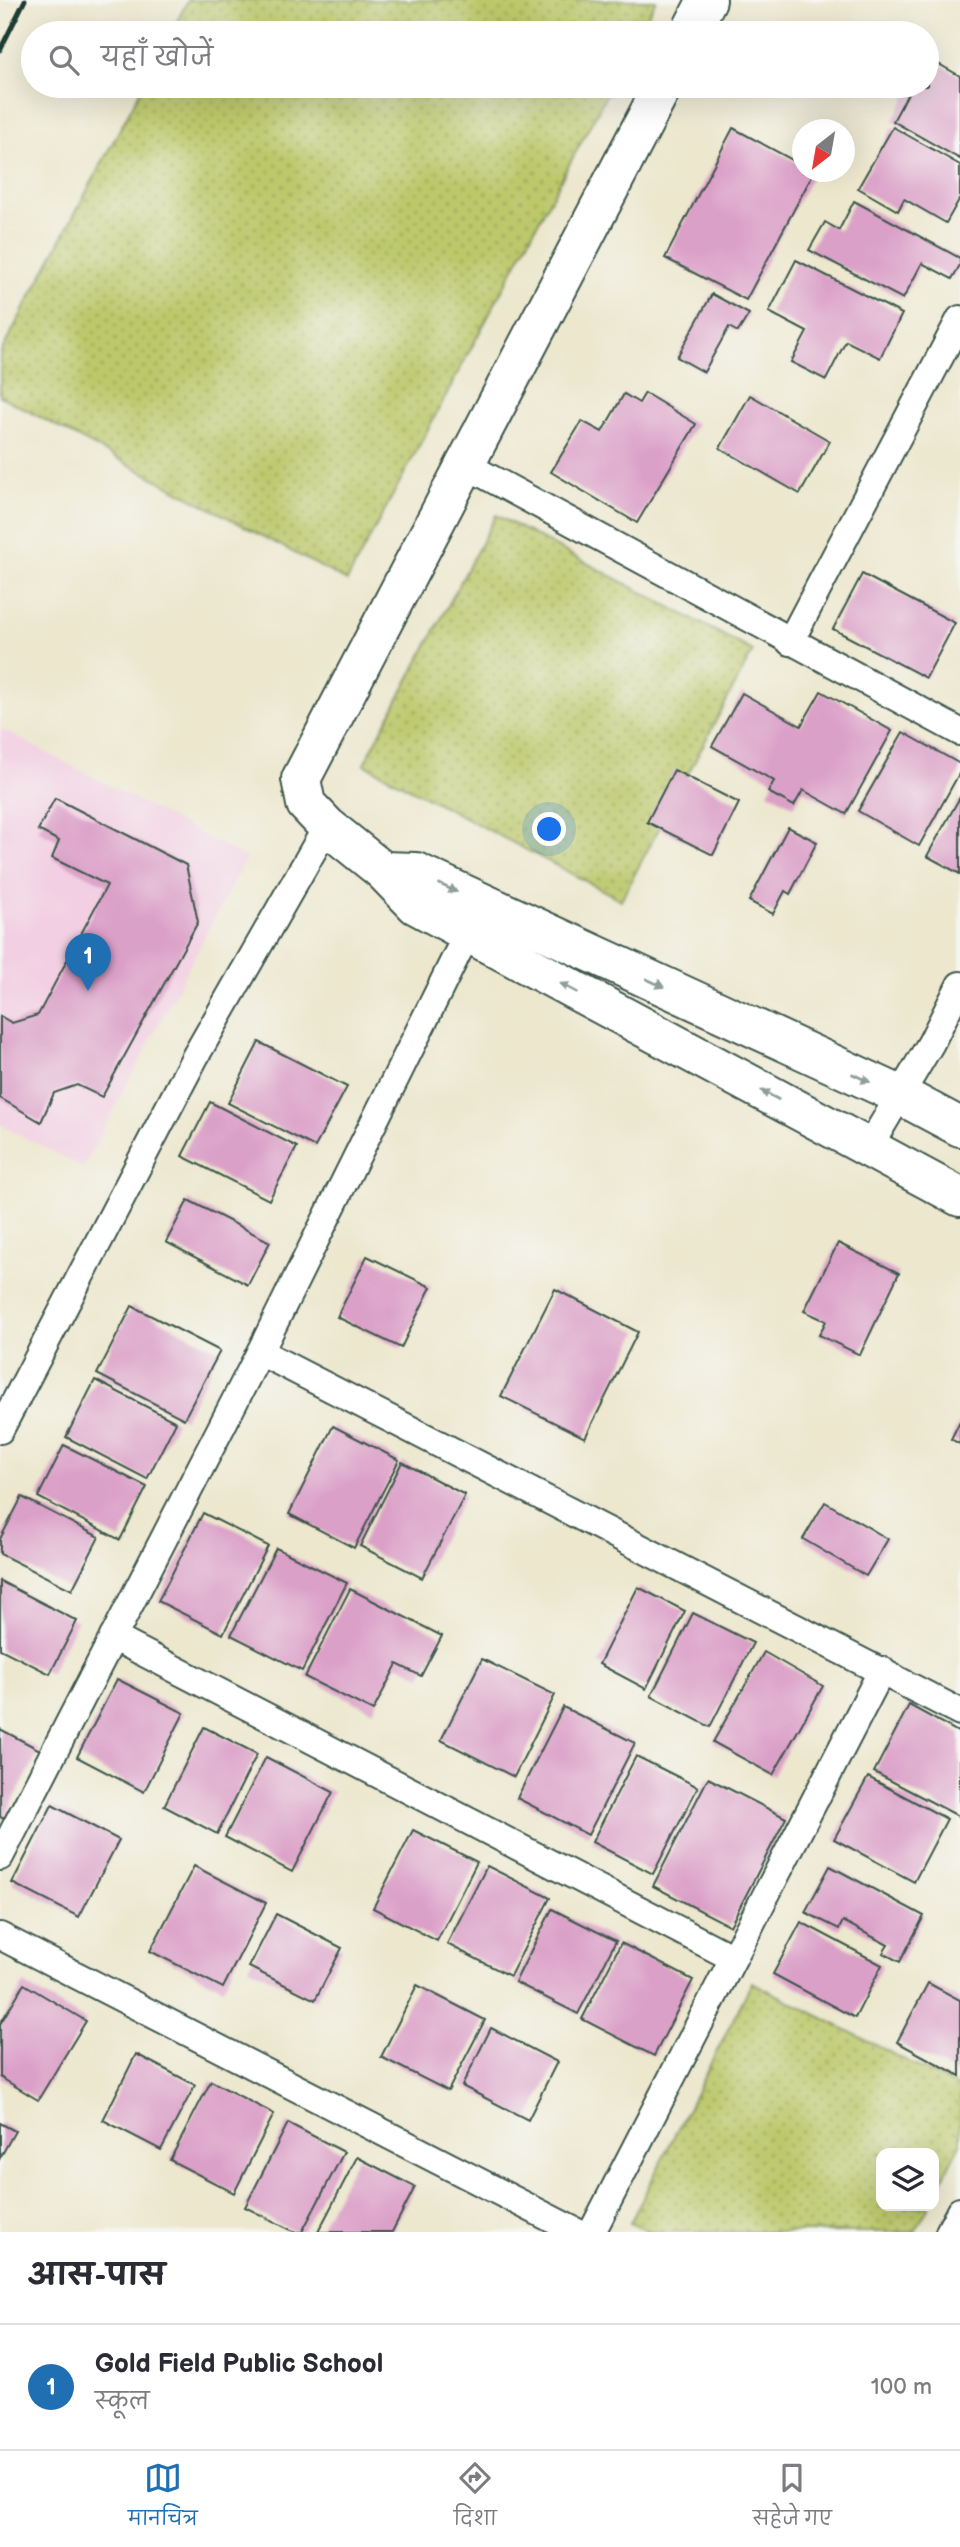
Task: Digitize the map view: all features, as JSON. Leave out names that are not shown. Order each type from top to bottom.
[{"type":"street","points":[[697,21],[708,0]]},
{"type":"street","points":[[657,98],[302,779],[306,804],[327,826],[383,872],[416,872],[477,920],[960,1197]]},
{"type":"street","points":[[790,642],[960,319]]},
{"type":"street","points":[[466,466],[960,732]]},
{"type":"street","points":[[0,1430],[195,1057],[327,826]]},
{"type":"street","points":[[477,920],[900,1095],[960,1127]]},
{"type":"street","points":[[0,1857],[260,1352],[477,920]]},
{"type":"street","points":[[869,1147],[960,985]]},
{"type":"street","points":[[260,1352],[960,1712]]},
{"type":"street","points":[[113,1637],[733,1958]]},
{"type":"street","points":[[592,2232],[881,1670]]},
{"type":"street","points":[[0,1936],[577,2232]]},
{"type":"street","points":[[949,2232],[960,2211]]},
{"type":"shaded area","points":[[0,728],[246,858],[83,1168],[0,1124]]},
{"type":"green space","points":[[188,0],[656,0],[645,21],[177,21]]},
{"type":"green space","points":[[137,98],[605,98],[347,581],[0,396],[0,354]]},
{"type":"green space","points":[[496,515],[753,651],[621,900],[364,764]]},
{"type":"green space","points":[[752,1982],[960,2088],[960,2144],[939,2186],[939,2148],[876,2148],[876,2211],[926,2211],[915,2232],[649,2232],[630,2223]]},
{"type":"building","points":[[939,64],[960,76],[960,159],[893,121],[905,98],[939,98]]},
{"type":"building","points":[[893,127],[960,165],[960,198],[946,223],[904,199],[898,211],[858,188]]},
{"type":"building","points":[[733,128],[792,160],[792,182],[809,182],[746,300],[665,258]]},
{"type":"building","points":[[854,201],[960,258],[960,265],[952,279],[922,263],[903,299],[809,250],[825,222],[839,230]]},
{"type":"building","points":[[796,260],[902,314],[880,358],[846,341],[826,380],[791,362],[807,332],[769,312]]},
{"type":"building","points":[[712,294],[749,314],[738,332],[729,327],[704,372],[677,357]]},
{"type":"building","points":[[645,393],[696,424],[637,523],[551,472],[582,421],[602,432],[624,394],[639,403]]},
{"type":"building","points":[[750,395],[830,441],[800,494],[720,448]]},
{"type":"building","points":[[862,574],[955,623],[926,678],[833,629]]},
{"type":"building","points":[[821,691],[892,731],[846,814],[803,790],[794,806],[768,792],[774,781],[712,746],[742,693],[801,726]]},
{"type":"building","points":[[903,732],[960,764],[960,772],[919,846],[858,811]]},
{"type":"building","points":[[674,770],[739,803],[713,855],[647,822]]},
{"type":"building","points":[[960,797],[960,874],[927,856]]},
{"type":"building","points":[[55,798],[186,865],[198,922],[102,1097],[77,1085],[54,1093],[41,1122],[0,1098],[0,1016],[12,1023],[38,1015],[107,885],[52,858],[59,841],[38,830]]},
{"type":"building","points":[[788,827],[817,842],[790,894],[785,891],[773,914],[749,901]]},
{"type":"building","points":[[259,1042],[347,1087],[315,1147],[228,1103]]},
{"type":"building","points":[[210,1102],[297,1147],[269,1200],[182,1156]]},
{"type":"building","points":[[188,1200],[270,1242],[248,1285],[166,1242]]},
{"type":"building","points":[[838,1243],[899,1273],[860,1355],[819,1335],[826,1321],[804,1311]]},
{"type":"building","points":[[367,1256],[431,1287],[401,1348],[337,1317]]},
{"type":"building","points":[[555,1289],[638,1332],[585,1438],[501,1396]]},
{"type":"building","points":[[132,1306],[220,1351],[184,1419],[97,1374]]},
{"type":"building","points":[[95,1380],[176,1422],[147,1479],[66,1437]]},
{"type":"building","points":[[960,1421],[960,1444],[951,1439]]},
{"type":"building","points":[[333,1426],[399,1460],[354,1548],[289,1514]]},
{"type":"building","points":[[64,1445],[147,1487],[120,1540],[38,1497]]},
{"type":"building","points":[[402,1462],[465,1495],[422,1578],[360,1546]]},
{"type":"building","points":[[22,1497],[99,1537],[72,1590],[0,1554],[0,1539]]},
{"type":"building","points":[[825,1502],[888,1539],[866,1576],[803,1539]]},
{"type":"building","points":[[203,1513],[268,1546],[223,1634],[158,1601]]},
{"type":"building","points":[[276,1548],[347,1583],[302,1671],[231,1635]]},
{"type":"building","points":[[0,1581],[77,1621],[50,1674],[0,1649]]},
{"type":"building","points":[[638,1587],[685,1611],[646,1689],[599,1664]]},
{"type":"building","points":[[350,1589],[442,1636],[421,1676],[397,1664],[373,1711],[305,1677]]},
{"type":"building","points":[[693,1613],[753,1643],[710,1727],[651,1696]]},
{"type":"building","points":[[764,1652],[823,1686],[773,1775],[713,1742]]},
{"type":"building","points":[[482,1659],[555,1695],[514,1777],[441,1740]]},
{"type":"building","points":[[117,1679],[184,1713],[144,1792],[77,1757]]},
{"type":"building","points":[[909,1705],[960,1733],[960,1817],[874,1772]]},
{"type":"building","points":[[563,1707],[635,1743],[588,1835],[517,1798]]},
{"type":"building","points":[[204,1727],[257,1754],[217,1834],[164,1806]]},
{"type":"building","points":[[0,1729],[40,1750],[4,1819],[0,1817]]},
{"type":"building","points":[[636,1756],[698,1787],[653,1874],[592,1842]]},
{"type":"building","points":[[266,1757],[333,1792],[292,1872],[225,1837]]},
{"type":"building","points":[[868,1777],[947,1819],[914,1882],[834,1839]]},
{"type":"building","points":[[708,1778],[786,1818],[730,1926],[653,1886]]},
{"type":"building","points":[[52,1805],[119,1840],[79,1917],[12,1883]]},
{"type":"building","points":[[413,1830],[477,1862],[437,1941],[373,1908]]},
{"type":"building","points":[[194,1866],[266,1903],[223,1988],[150,1951]]},
{"type":"building","points":[[487,1866],[550,1898],[510,1976],[447,1944]]},
{"type":"building","points":[[830,1866],[924,1916],[900,1962],[883,1953],[888,1945],[843,1921],[839,1929],[805,1912]]},
{"type":"building","points":[[552,1909],[616,1941],[578,2014],[515,1982]]},
{"type":"building","points":[[276,1914],[342,1948],[315,2000],[249,1967]]},
{"type":"building","points":[[801,1922],[882,1965],[855,2018],[773,1974]]},
{"type":"building","points":[[621,1943],[693,1980],[654,2056],[582,2019]]},
{"type":"building","points":[[928,1983],[960,2000],[960,2076],[897,2042]]},
{"type":"building","points":[[24,1984],[86,2021],[38,2100],[0,2077],[0,2024]]},
{"type":"building","points":[[417,1985],[485,2020],[448,2091],[381,2057]]},
{"type":"building","points":[[491,2028],[557,2062],[528,2120],[462,2086]]},
{"type":"building","points":[[136,2054],[195,2085],[161,2150],[103,2120]]},
{"type":"building","points":[[211,2081],[274,2114],[234,2193],[170,2160]]},
{"type":"building","points":[[0,2123],[15,2131],[0,2158]]},
{"type":"building","points":[[288,2123],[344,2152],[302,2232],[295,2232],[245,2207]]},
{"type":"building","points":[[357,2157],[415,2187],[392,2232],[318,2232]]},
{"type":"railway","points":[[0,50],[25,0]]},
{"type":"place","name":"Gold Field Public School","points":[[88,991]]}]
